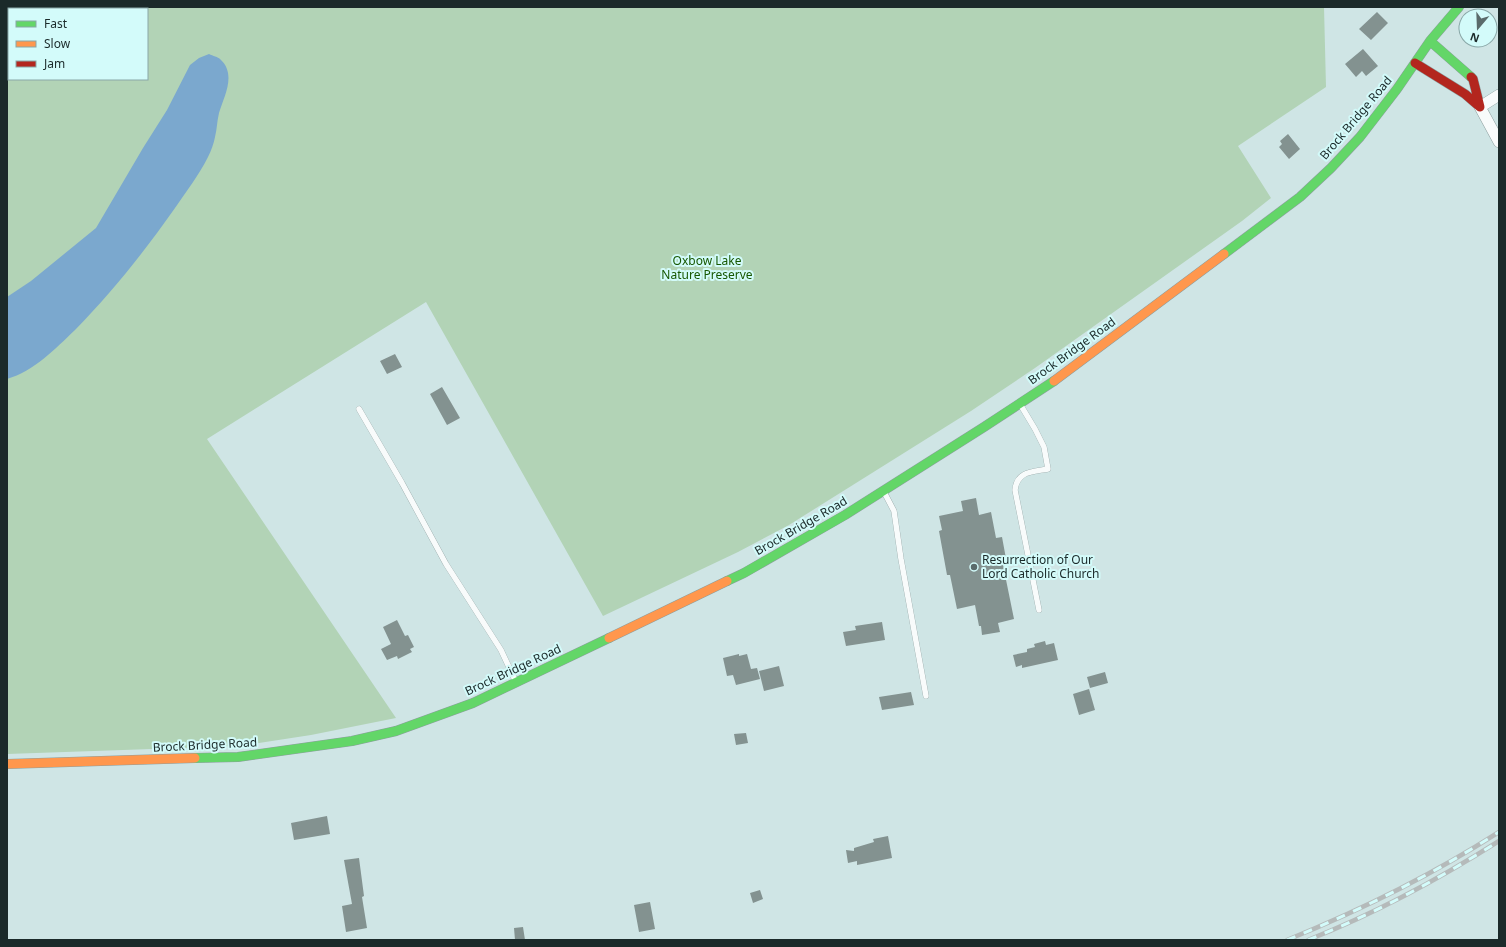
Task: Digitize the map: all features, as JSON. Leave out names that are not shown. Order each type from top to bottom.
[{"type":"street","name":"Brock Bridge Road","points":[[7,764],[238,757],[352,740],[396,731],[473,703],[744,573],[794,545],[883,490],[1049,384],[1300,197],[1331,168],[1360,137],[1397,89],[1430,41],[1459,7]]},
{"type":"street","points":[[1430,41],[1473,79],[1480,106],[1499,142]]},
{"type":"street","points":[[1415,63],[1465,94],[1480,106]]},
{"type":"street","points":[[1480,106],[1499,95]]},
{"type":"lane","points":[[1020,403],[1036,429],[1044,447],[1048,469],[1028,472],[1020,477],[1016,483],[1015,490],[1039,610]]},
{"type":"lane","points":[[358,409],[402,483],[446,564],[501,650],[516,682]]},
{"type":"lane","points":[[883,490],[894,511],[901,560],[926,696]]},
{"type":"green space","name":"Oxbow Lake Nature Preserve","points":[[7,7],[1324,7],[1326,87],[1238,146],[1271,198],[1242,221],[1035,368],[971,411],[789,525],[738,552],[603,616],[426,302],[207,439],[396,718],[311,735],[239,746],[7,754]]},
{"type":"water","points":[[209,54],[219,58],[225,65],[228,71],[228,85],[219,113],[213,144],[201,170],[140,256],[89,315],[44,359],[26,371],[7,379],[7,297],[31,281],[96,228],[167,110],[190,65],[199,58]]},
{"type":"building","points":[[1377,12],[1388,23],[1371,40],[1359,29]]},
{"type":"building","points":[[1363,49],[1378,66],[1366,76],[1362,71],[1356,77],[1345,64]]},
{"type":"building","points":[[1288,134],[1300,149],[1289,159],[1279,147],[1282,144],[1280,141]]},
{"type":"building","points":[[395,354],[402,367],[387,374],[380,361]]},
{"type":"building","points":[[442,387],[460,418],[447,425],[430,394]]},
{"type":"building","name":"Resurrection of Our Lord Catholic Church","points":[[976,498],[979,515],[991,512],[996,538],[1002,537],[1007,564],[1003,565],[1014,619],[998,623],[1000,632],[982,635],[975,605],[957,609],[950,575],[947,575],[939,531],[942,530],[939,516],[963,511],[961,501]]},
{"type":"building","points":[[397,620],[405,636],[408,635],[414,647],[410,649],[412,652],[398,659],[397,656],[387,660],[381,649],[391,644],[383,627]]},
{"type":"building","points":[[882,622],[885,640],[846,646],[843,632],[856,630],[855,626]]},
{"type":"building","points":[[1045,641],[1046,645],[1054,643],[1058,660],[1022,668],[1022,665],[1016,667],[1013,655],[1027,652],[1027,649],[1035,647],[1034,644]]},
{"type":"building","points":[[739,654],[739,656],[747,654],[751,669],[757,668],[760,679],[736,685],[733,675],[727,676],[723,658]]},
{"type":"building","points":[[779,666],[784,686],[764,691],[759,671]]},
{"type":"building","points":[[1105,672],[1108,683],[1090,688],[1087,677]]},
{"type":"building","points":[[1089,689],[1095,710],[1079,715],[1073,694]]},
{"type":"building","points":[[911,692],[914,705],[882,710],[879,697]]},
{"type":"building","points":[[746,733],[748,743],[736,745],[734,734]]},
{"type":"building","points":[[327,816],[330,834],[294,840],[291,823]]},
{"type":"building","points":[[888,836],[892,858],[857,865],[857,861],[848,863],[846,850],[854,851],[854,848],[874,842],[873,839]]},
{"type":"building","points":[[359,858],[364,896],[362,897],[367,928],[346,932],[342,906],[352,904],[344,860]]},
{"type":"building","points":[[760,890],[763,899],[753,903],[750,893]]},
{"type":"building","points":[[650,902],[655,929],[639,932],[634,905]]},
{"type":"building","points":[[523,927],[525,940],[515,940],[514,928]]},
{"type":"railway","points":[[1287,940],[1342,917],[1396,891],[1448,863],[1499,832]]},
{"type":"railway","points":[[1308,940],[1357,919],[1406,895],[1499,841]]},
{"type":"traffic: fast","points":[[1224,254],[1300,197],[1331,168],[1360,137],[1397,89],[1430,41],[1459,7]]},
{"type":"traffic: fast","points":[[1430,41],[1471,77]]},
{"type":"traffic: fast","points":[[727,581],[744,573],[845,515],[1054,381]]},
{"type":"traffic: fast","points":[[195,758],[238,757],[352,741],[396,731],[473,703],[609,638]]},
{"type":"traffic: slow","points":[[1054,381],[1224,254]]},
{"type":"traffic: slow","points":[[609,638],[727,581]]},
{"type":"traffic: slow","points":[[7,764],[195,758]]},
{"type":"traffic: jam","points":[[1415,63],[1465,94],[1480,107],[1473,79],[1471,77]]},
{"type":"place","name":"Resurrection of Our Lord Catholic Church","points":[[974,567]]}]
